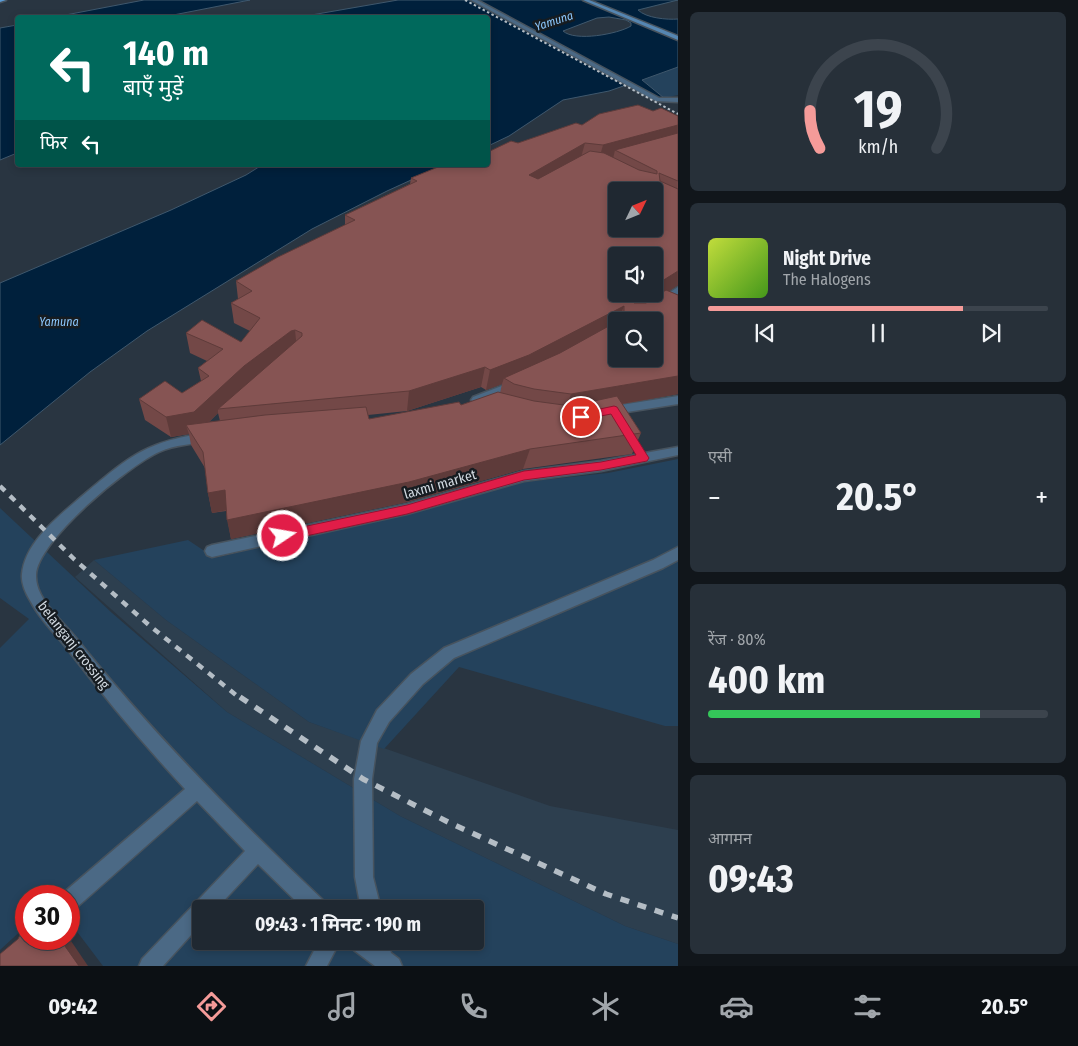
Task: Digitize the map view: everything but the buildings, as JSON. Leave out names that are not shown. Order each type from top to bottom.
[{"type":"main road","points":[[0,1],[4,0]]},
{"type":"main road","points":[[585,0],[678,38]]},
{"type":"street","points":[[473,0],[658,100],[678,100]]},
{"type":"street","points":[[645,312],[678,290]]},
{"type":"street","points":[[491,406],[468,403],[534,377]]},
{"type":"street","points":[[597,413],[616,414],[678,400]]},
{"type":"street","name":"belanganj crossing","points":[[217,430],[202,438],[167,444],[129,464],[67,516],[36,553],[31,562],[29,576],[33,593],[88,665],[197,790],[309,900]]},
{"type":"street","name":"laxmi market","points":[[212,551],[407,510],[524,476],[601,466],[641,454],[678,451]]},
{"type":"street","points":[[369,900],[364,877],[363,779],[369,741],[383,716],[417,679],[449,653],[658,564],[678,553]]},
{"type":"street","points":[[80,891],[197,790]]},
{"type":"street","points":[[211,900],[258,850]]},
{"type":"street","points":[[149,966],[192,920]]},
{"type":"street","points":[[316,966],[325,950]]},
{"type":"shaded area","points":[[678,67],[678,95],[664,98],[642,80]]},
{"type":"shaded area","points":[[678,459],[678,726],[665,726],[459,667],[384,749],[309,722],[166,620],[94,560],[188,540],[215,558],[524,482],[608,473]]},
{"type":"shaded area","points":[[0,508],[112,613],[227,712],[400,816],[625,926],[678,944],[678,966],[103,966],[80,936],[80,885],[15,885],[15,936],[0,950],[0,648],[29,619],[0,598]]},
{"type":"shaded area","points":[[94,560],[166,620],[309,722],[550,806],[678,830],[678,944],[625,926],[400,816],[227,712],[75,577]]},
{"type":"water","points":[[144,0],[250,0],[173,15],[65,15]]},
{"type":"water","name":"Yamuna","points":[[398,0],[678,0],[638,10],[651,17],[678,19],[678,67],[642,80],[664,98],[659,98],[632,83],[609,91],[563,100],[509,136],[490,145],[490,15],[311,15]],"holes":[[[609,17],[626,20],[631,23],[631,26],[625,29],[597,36],[577,36],[563,31],[597,18]]]},
{"type":"water","points":[[15,25],[15,154],[0,160],[0,28]]},
{"type":"water","name":"Yamuna","points":[[259,167],[440,167],[312,229],[147,331],[90,372],[0,445],[0,283],[171,210],[246,175]]},
{"type":"railway","points":[[465,0],[678,114]]},
{"type":"railway","points":[[0,486],[74,559],[150,626],[241,699]]},
{"type":"railway","points":[[240,697],[363,779],[450,823],[606,894],[678,918]]},
{"type":"route","points":[[283,536],[407,510],[524,476],[601,466],[643,458],[614,410],[581,417]]}]
